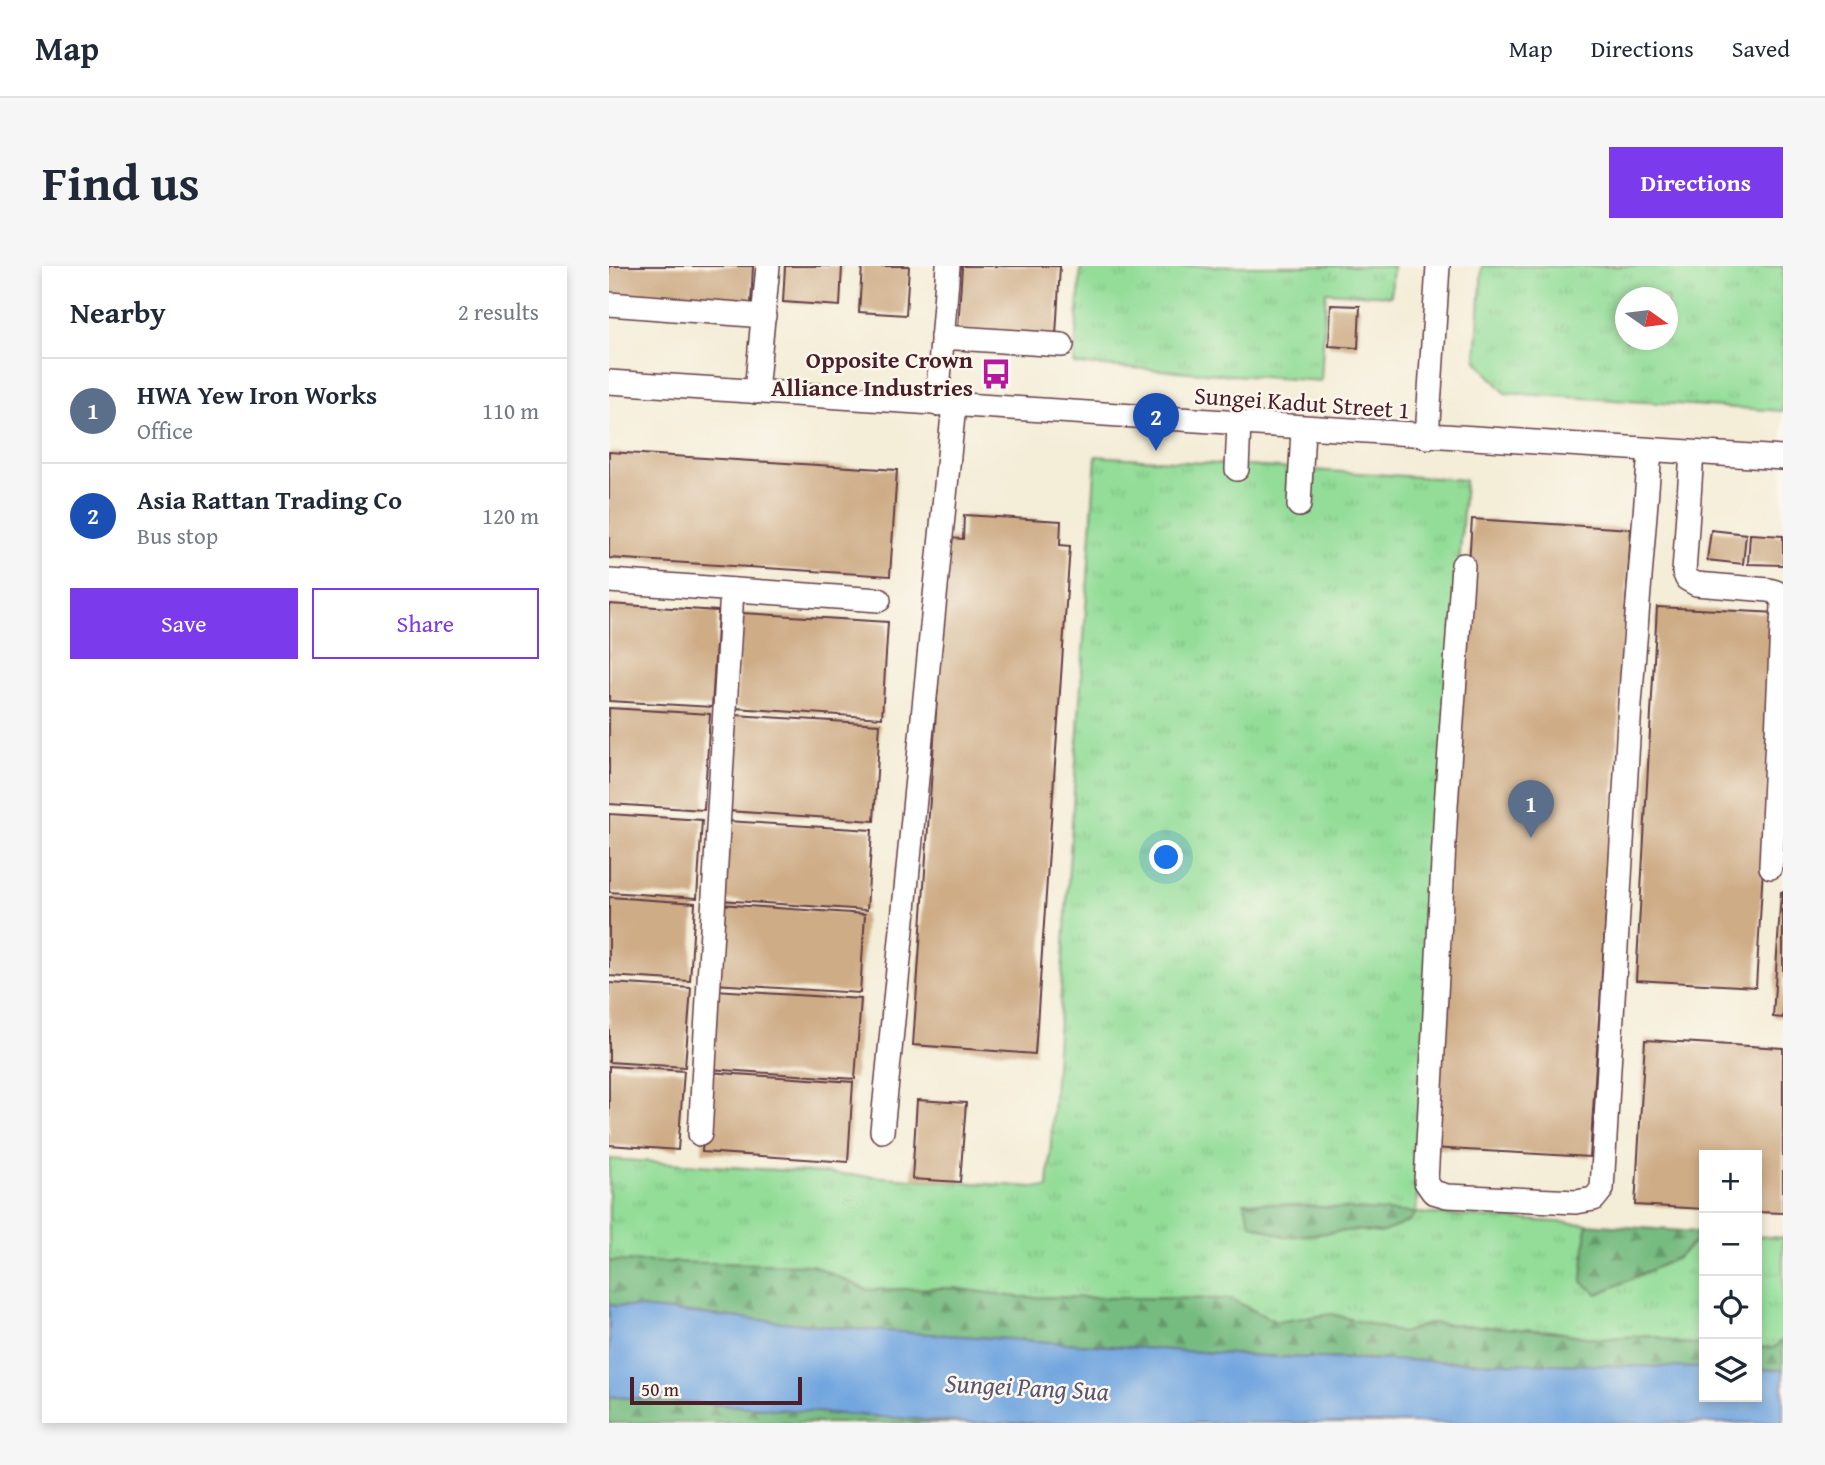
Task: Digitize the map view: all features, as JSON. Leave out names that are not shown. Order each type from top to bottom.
[{"type":"street","points":[[756,392],[768,266]]},
{"type":"street","points":[[882,1131],[945,405],[942,337],[947,266]]},
{"type":"street","points":[[1427,437],[1439,266]]},
{"type":"street","points":[[609,304],[764,316]]},
{"type":"street","points":[[942,337],[1062,345]]},
{"type":"street","name":"Sungei Kadut Street 1","points":[[609,382],[1783,458]]},
{"type":"street","points":[[1237,469],[1239,424]]},
{"type":"street","points":[[1299,505],[1303,429]]},
{"type":"street","points":[[1462,565],[1426,1182],[1433,1192],[1447,1196],[1576,1202],[1594,1199],[1602,1189],[1609,1100],[1630,704],[1650,451]]},
{"type":"street","points":[[1692,453],[1684,572],[1687,579],[1696,584],[1769,590],[1776,592],[1783,603],[1771,867]]},
{"type":"street","points":[[609,581],[879,600]]},
{"type":"street","points":[[700,1134],[731,590]]},
{"type":"green space","points":[[1081,266],[1393,266],[1391,296],[1326,292],[1321,381],[1074,364]]},
{"type":"green space","points":[[1482,266],[1783,266],[1783,411],[1505,393],[1476,360]]},
{"type":"green space","points":[[1096,456],[1465,480],[1416,1213],[1587,1224],[1582,1281],[1598,1294],[1677,1258],[1695,1242],[1696,1232],[1699,1232],[1699,1345],[1679,1343],[1649,1335],[1598,1339],[1550,1331],[1432,1323],[1402,1333],[1332,1314],[1276,1322],[1231,1299],[1017,1297],[953,1288],[867,1290],[812,1265],[609,1261],[609,1159],[1048,1188]],"holes":[[[1244,1202],[1415,1213],[1408,1222],[1380,1233],[1357,1230],[1285,1237]]]},
{"type":"green space","points":[[1244,1202],[1416,1213],[1408,1222],[1380,1233],[1357,1230],[1285,1237],[1251,1224]]},
{"type":"green space","points":[[1587,1224],[1696,1232],[1695,1242],[1677,1258],[1598,1294],[1582,1282]]},
{"type":"green space","points":[[1762,1236],[1783,1238],[1783,1340],[1774,1348],[1762,1347]]},
{"type":"green space","points":[[609,1261],[812,1265],[867,1290],[953,1288],[1017,1297],[1231,1299],[1276,1322],[1332,1314],[1402,1333],[1431,1323],[1550,1331],[1598,1339],[1649,1335],[1679,1343],[1699,1345],[1699,1368],[1277,1357],[855,1329],[609,1305]]},
{"type":"green space","points":[[1783,1340],[1783,1370],[1762,1369],[1762,1347],[1774,1348]]},
{"type":"green space","points":[[609,1396],[628,1398],[964,1423],[609,1423]]},
{"type":"water","name":"Sungei Pang Sua","points":[[609,1305],[855,1329],[1277,1357],[1699,1368],[1699,1402],[1762,1402],[1762,1369],[1783,1370],[1783,1423],[964,1423],[609,1396]]},
{"type":"building","points":[[609,266],[753,266],[751,304],[609,295]]},
{"type":"building","points":[[785,266],[842,266],[840,306],[783,302]]},
{"type":"building","points":[[862,266],[909,266],[906,315],[859,312]]},
{"type":"building","points":[[962,266],[1060,266],[1056,336],[958,330]]},
{"type":"building","points":[[1331,305],[1360,306],[1358,348],[1329,346]]},
{"type":"building","points":[[609,452],[897,470],[890,576],[609,558]]},
{"type":"building","points":[[964,515],[1061,521],[1060,545],[1070,546],[1035,1054],[913,1045],[948,538],[963,539]]},
{"type":"building","points":[[1472,519],[1631,529],[1590,1157],[1430,1148]]},
{"type":"building","points":[[1711,530],[1746,534],[1743,564],[1707,560]]},
{"type":"building","points":[[1750,534],[1783,536],[1783,565],[1748,564]]},
{"type":"building","points":[[609,604],[718,611],[712,707],[609,701]]},
{"type":"building","points":[[1657,607],[1778,613],[1756,987],[1636,980]]},
{"type":"building","points":[[742,613],[888,622],[882,718],[736,708]]},
{"type":"building","points":[[609,708],[710,714],[704,810],[609,804]]},
{"type":"building","points":[[734,715],[880,724],[874,821],[728,811]]},
{"type":"building","points":[[609,814],[702,820],[697,898],[609,892]]},
{"type":"building","points":[[726,821],[872,830],[867,910],[720,900]]},
{"type":"building","points":[[1783,892],[1783,1018],[1773,1017]]},
{"type":"building","points":[[609,897],[695,903],[690,981],[609,976]]},
{"type":"building","points":[[719,904],[865,914],[860,993],[713,984]]},
{"type":"building","points":[[609,983],[691,988],[685,1067],[609,1062]]},
{"type":"building","points":[[714,990],[861,999],[855,1079],[709,1069]]},
{"type":"building","points":[[1645,1040],[1783,1048],[1783,1213],[1762,1212],[1762,1150],[1699,1150],[1699,1209],[1635,1205]]},
{"type":"building","points":[[609,1066],[684,1071],[678,1150],[609,1145]]},
{"type":"building","points":[[707,1072],[853,1082],[848,1162],[702,1152]]},
{"type":"building","points":[[917,1100],[966,1103],[960,1182],[912,1179]]},
{"type":"place","name":"Opposite Crown Alliance Industries","points":[[996,374]]},
{"type":"place","name":"Asia Rattan Trading Co","points":[[1156,451]]},
{"type":"place","name":"HWA Yew Iron Works","points":[[1531,838]]}]
